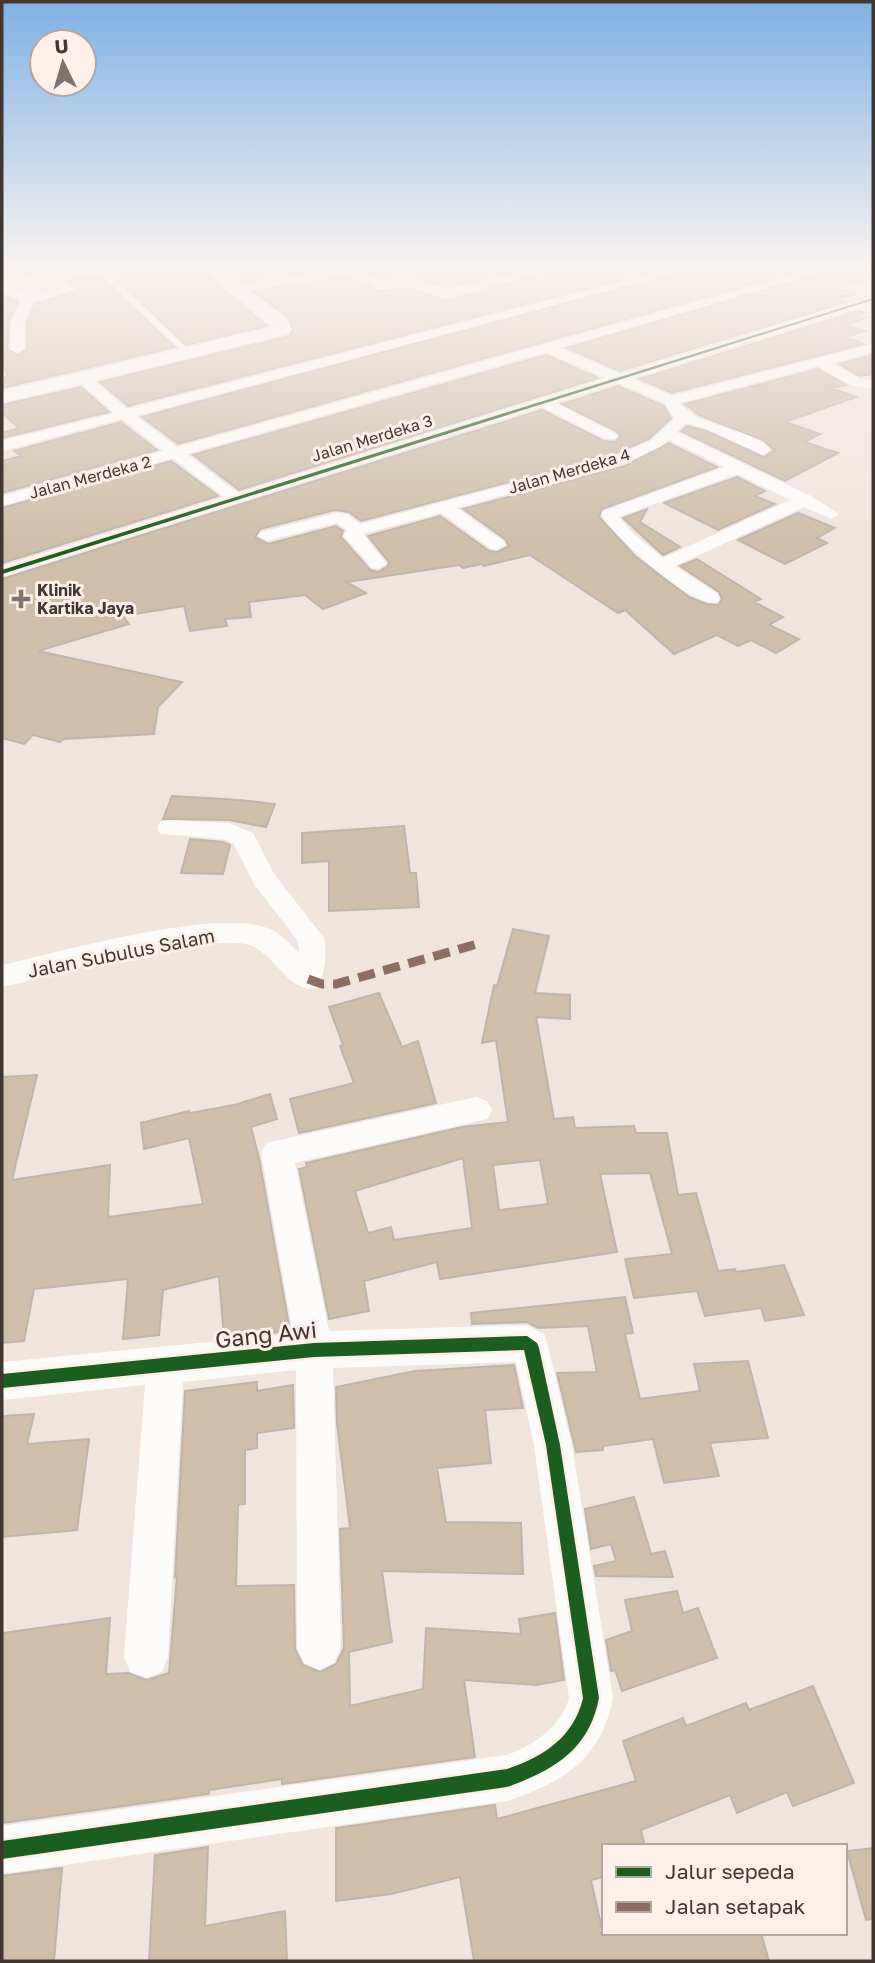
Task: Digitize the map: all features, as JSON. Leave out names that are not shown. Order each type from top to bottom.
[{"type":"street","points":[[2,397],[168,359]]},
{"type":"street","points":[[2,446],[338,359]]},
{"type":"street","name":"Jalan Merdeka 2","points":[[2,501],[178,454],[510,359]]},
{"type":"street","points":[[572,359],[671,401],[682,417],[712,426],[763,450]]},
{"type":"street","name":"Jalan Merdeka 3","points":[[2,572],[681,359]]},
{"type":"street","points":[[671,401],[833,359]]},
{"type":"street","points":[[820,362],[856,382],[873,385]]},
{"type":"street","points":[[83,378],[124,414],[235,498]]},
{"type":"street","points":[[542,402],[610,436]]},
{"type":"street","name":"Jalan Merdeka 4","points":[[357,530],[618,460],[648,448],[669,434],[682,417]]},
{"type":"street","points":[[669,434],[831,514]]},
{"type":"street","points":[[711,598],[631,540],[609,515],[738,468]]},
{"type":"street","points":[[663,565],[805,500]]},
{"type":"street","points":[[443,506],[497,545]]},
{"type":"street","points":[[401,517],[413,526],[421,527],[460,519]]},
{"type":"street","points":[[267,536],[341,518],[357,530],[352,535],[378,564]]},
{"type":"street","name":"Jalan Subulus Salam","points":[[2,976],[179,939],[249,933],[264,938],[308,979],[313,949],[311,938],[263,878],[244,839],[229,831],[169,828]]},
{"type":"street","points":[[319,1648],[314,1350],[276,1153],[476,1110]]},
{"type":"street","name":"Gang Awi","points":[[2,1381],[314,1350],[527,1342],[532,1348],[553,1445],[590,1682],[590,1711],[586,1723],[563,1748],[524,1773],[507,1778],[2,1850]]},
{"type":"street","points":[[146,1656],[165,1366]]},
{"type":"building","points":[[2,359],[126,359],[2,388],[2,377],[8,376]]},
{"type":"building","points":[[197,359],[312,359],[128,406],[100,382]]},
{"type":"building","points":[[360,359],[484,359],[178,444],[142,417]]},
{"type":"building","points":[[533,359],[554,359],[598,378],[239,490],[193,455]]},
{"type":"building","points":[[591,359],[661,359],[620,371]]},
{"type":"building","points":[[705,359],[807,359],[672,393],[640,379]]},
{"type":"building","points":[[859,359],[873,359],[873,374],[860,376],[839,364]]},
{"type":"building","points":[[818,369],[846,385],[831,388],[856,397],[785,422],[820,434],[804,442],[838,453],[785,481],[681,431],[687,426],[706,431],[764,457],[774,450],[763,440],[699,415],[685,404]]},
{"type":"building","points":[[618,386],[664,406],[671,418],[649,439],[611,455],[361,521],[349,512],[335,510],[260,529],[255,537],[268,544],[336,526],[343,531],[341,537],[370,570],[378,572],[388,566],[389,562],[368,536],[440,516],[489,551],[498,552],[509,546],[505,539],[463,509],[625,466],[669,443],[717,467],[602,509],[599,517],[635,556],[689,597],[706,604],[718,605],[722,599],[719,592],[680,566],[697,559],[761,599],[754,602],[783,617],[769,625],[799,639],[776,653],[751,640],[738,646],[717,635],[674,654],[625,610],[618,613],[530,555],[484,566],[482,564],[463,568],[459,565],[347,582],[366,593],[323,609],[305,595],[249,602],[251,617],[225,619],[227,626],[190,631],[184,606],[123,616],[129,624],[38,651],[182,682],[158,707],[154,734],[64,739],[60,742],[33,735],[24,744],[2,738],[2,579],[542,410],[604,441],[615,442],[621,436],[616,431],[562,404]]},
{"type":"building","points":[[81,387],[109,412],[2,438],[2,433],[19,428],[2,413],[2,405]]},
{"type":"building","points":[[121,422],[157,450],[2,493],[2,461],[21,456],[14,451]]},
{"type":"building","points":[[171,461],[218,496],[2,563],[2,508]]},
{"type":"building","points":[[737,477],[765,491],[755,496],[775,504],[718,530],[664,503]]},
{"type":"building","points":[[647,509],[640,522],[680,547],[663,555],[623,518]]},
{"type":"building","points":[[798,513],[835,528],[817,538],[827,543],[785,564],[738,540]]},
{"type":"building","points":[[172,796],[275,804],[266,827],[229,820],[163,819]]},
{"type":"building","points":[[404,826],[410,873],[416,873],[419,907],[329,911],[329,861],[302,863],[302,833]]},
{"type":"building","points":[[190,839],[230,845],[223,874],[181,873]]},
{"type":"building","points":[[513,929],[549,936],[535,993],[570,995],[570,1019],[536,1017],[554,1119],[573,1117],[575,1128],[634,1126],[636,1133],[667,1133],[678,1195],[696,1193],[718,1271],[735,1269],[736,1272],[784,1265],[804,1315],[765,1321],[761,1308],[705,1316],[697,1291],[634,1298],[625,1259],[672,1254],[650,1173],[600,1174],[617,1252],[440,1279],[437,1262],[364,1281],[369,1311],[329,1319],[299,1169],[307,1167],[306,1163],[462,1127],[508,1122],[496,1040],[482,1043],[494,985],[497,986]],"holes":[[[463,1158],[472,1228],[394,1240],[391,1227],[368,1233],[355,1191]],[[540,1160],[548,1204],[499,1210],[493,1165]]]},
{"type":"building","points":[[379,993],[402,1047],[418,1041],[436,1103],[299,1133],[290,1099],[354,1083],[329,1007]]},
{"type":"building","points":[[37,1075],[12,1180],[110,1165],[108,1217],[203,1204],[189,1138],[144,1149],[141,1123],[189,1111],[190,1113],[234,1105],[270,1094],[277,1119],[251,1127],[290,1331],[224,1338],[219,1276],[163,1290],[159,1335],[123,1339],[128,1279],[34,1289],[24,1341],[2,1343],[2,1077]]},
{"type":"building","points":[[625,1297],[633,1333],[625,1334],[640,1399],[700,1391],[694,1364],[748,1361],[768,1438],[710,1443],[719,1476],[664,1483],[653,1439],[603,1446],[603,1450],[576,1452],[557,1373],[597,1372],[588,1326],[538,1328],[527,1322],[472,1324],[471,1313]]},
{"type":"building","points":[[514,1365],[523,1408],[485,1410],[491,1463],[437,1468],[446,1522],[521,1523],[523,1574],[382,1571],[392,1642],[349,1652],[350,1706],[423,1689],[426,1628],[521,1634],[519,1619],[555,1613],[564,1680],[536,1685],[464,1680],[475,1757],[282,1784],[282,1779],[209,1790],[209,1794],[2,1823],[2,1633],[110,1618],[106,1674],[128,1673],[147,1680],[169,1673],[177,1576],[175,1577],[185,1391],[257,1382],[257,1391],[293,1385],[294,1428],[257,1433],[257,1448],[245,1450],[245,1504],[238,1505],[236,1586],[294,1585],[295,1649],[303,1665],[320,1672],[336,1664],[344,1648],[340,1529],[350,1528],[337,1424],[336,1387],[415,1371]]},
{"type":"building","points":[[34,1414],[27,1444],[89,1439],[77,1530],[2,1537],[2,1416]]},
{"type":"building","points":[[634,1497],[651,1554],[665,1551],[673,1577],[596,1576],[594,1566],[616,1561],[611,1544],[591,1549],[585,1509]]},
{"type":"building","points":[[677,1591],[683,1613],[698,1608],[717,1658],[622,1691],[615,1670],[611,1671],[606,1640],[632,1631],[625,1600]]},
{"type":"building","points":[[813,1686],[854,1783],[793,1806],[787,1792],[737,1813],[730,1795],[641,1830],[644,1844],[602,1844],[602,1877],[591,1880],[602,1935],[762,1935],[769,1961],[474,1961],[460,1877],[391,1894],[336,1901],[336,1828],[495,1805],[497,1819],[636,1781],[623,1741],[683,1718],[686,1726],[746,1703],[749,1710]]},
{"type":"building","points":[[208,1847],[205,1926],[285,1911],[287,1961],[149,1961],[155,1855]]},
{"type":"building","points":[[873,1848],[873,1919],[866,1920],[847,1851]]},
{"type":"building","points":[[62,1868],[54,1961],[2,1961],[2,1876]]},
{"type":"marked path","points":[[308,979],[322,984],[336,984],[481,943]]},
{"type":"cycle path","points":[[2,572],[683,359]]},
{"type":"cycle path","points":[[2,1381],[314,1350],[527,1343],[532,1348],[553,1445],[591,1698],[581,1727],[561,1750],[535,1767],[507,1778],[2,1850]]},
{"type":"place","name":"Klinik Kartika Jaya","points":[[21,599]]}]
